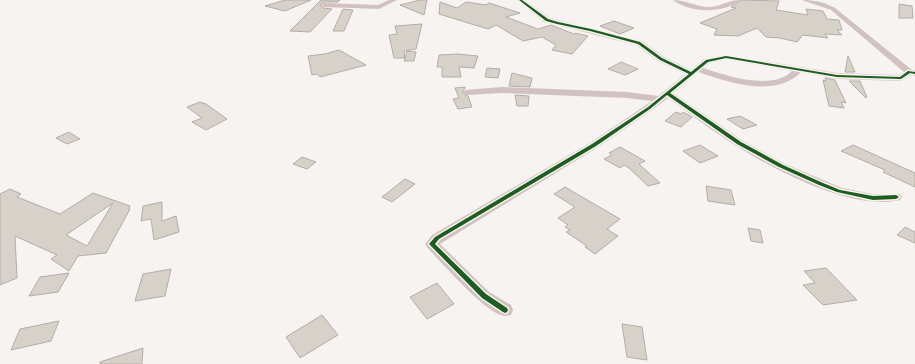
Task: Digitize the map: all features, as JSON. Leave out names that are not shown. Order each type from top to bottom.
[{"type":"street","points":[[324,5],[379,7],[394,0]]},
{"type":"street","points":[[520,0],[547,20],[596,31],[639,43],[661,59],[693,71],[747,82],[768,83],[785,80],[795,75],[798,70]]},
{"type":"street","points":[[676,0],[698,8],[711,10],[737,0]]},
{"type":"street","points":[[505,310],[484,296],[432,244],[437,238],[594,145],[649,108],[707,61],[726,57],[837,76],[901,78],[912,73],[833,9],[825,5],[805,0]]},
{"type":"street","points":[[468,92],[502,90],[664,96],[739,143],[781,166],[821,184],[839,191],[874,198],[896,197]]},
{"type":"building","points":[[285,0],[311,0],[285,11],[265,6]]},
{"type":"building","points":[[321,0],[340,0],[338,2],[324,2],[320,4],[323,8],[332,9],[310,32],[290,31]]},
{"type":"building","points":[[420,0],[427,0],[424,15],[400,5]]},
{"type":"building","points":[[741,0],[779,1],[776,10],[808,15],[806,9],[823,11],[827,19],[839,20],[842,30],[837,30],[842,35],[825,34],[828,38],[803,35],[797,42],[780,38],[766,37],[757,28],[738,36],[714,35],[717,29],[700,23],[736,8],[731,7]]},
{"type":"building","points":[[440,2],[457,8],[466,2],[486,5],[489,3],[520,13],[506,17],[538,29],[551,25],[574,34],[588,36],[572,54],[552,50],[556,45],[542,37],[523,41],[496,25],[488,29],[439,14]]},
{"type":"building","points":[[899,4],[912,6],[913,18],[899,18]]},
{"type":"building","points":[[343,9],[353,10],[344,31],[333,31]]},
{"type":"building","points":[[614,21],[634,28],[620,34],[600,26]]},
{"type":"building","points":[[422,24],[416,49],[404,51],[405,58],[394,58],[389,35],[397,34],[395,26]]},
{"type":"building","points":[[339,50],[366,65],[320,77],[317,74],[312,75],[308,56],[325,54]]},
{"type":"building","points":[[407,51],[416,52],[414,61],[404,61]]},
{"type":"building","points":[[458,54],[478,56],[474,68],[459,67],[461,77],[442,77],[442,67],[437,67],[439,55]]},
{"type":"building","points":[[848,56],[855,72],[845,72]]},
{"type":"building","points":[[621,62],[638,69],[625,75],[608,69]]},
{"type":"building","points":[[487,68],[500,69],[498,78],[485,77]]},
{"type":"building","points":[[512,73],[532,78],[530,87],[509,86]]},
{"type":"building","points":[[825,78],[835,80],[846,103],[841,102],[844,108],[829,106],[823,80],[826,81]]},
{"type":"building","points":[[849,81],[860,81],[867,97],[866,98]]},
{"type":"building","points":[[465,87],[462,92],[468,96],[472,107],[458,109],[453,99],[459,98],[455,88]]},
{"type":"building","points":[[515,95],[529,96],[528,106],[517,106]]},
{"type":"building","points":[[200,102],[206,104],[227,119],[206,130],[192,122],[202,118],[187,107]]},
{"type":"building","points":[[676,112],[681,114],[683,112],[692,117],[681,127],[665,121]]},
{"type":"building","points":[[740,116],[757,125],[743,129],[727,119]]},
{"type":"building","points":[[69,132],[80,139],[67,144],[56,138]]},
{"type":"building","points":[[700,145],[718,156],[700,163],[683,151]]},
{"type":"building","points":[[853,145],[915,173],[915,187],[883,172],[885,170],[841,151]]},
{"type":"building","points":[[620,147],[645,161],[639,164],[660,183],[648,186],[629,168],[624,165],[620,168],[604,159],[612,155],[609,153]]},
{"type":"building","points":[[302,157],[316,162],[307,169],[293,164]]},
{"type":"building","points":[[405,179],[415,184],[392,202],[382,197]]},
{"type":"building","points":[[706,186],[731,190],[735,205],[708,201]]},
{"type":"building","points":[[565,187],[620,219],[607,229],[618,236],[595,254],[585,247],[587,246],[566,232],[570,230],[565,227],[568,225],[558,218],[575,207],[554,194]]},
{"type":"building","points":[[10,189],[21,194],[17,197],[60,214],[93,193],[130,206],[129,210],[130,209],[106,253],[78,256],[69,271],[51,259],[57,255],[15,236],[17,278],[0,285],[0,194]],"holes":[[[113,203],[87,246],[66,235]]]},
{"type":"building","points":[[162,202],[162,221],[176,216],[179,232],[154,240],[151,219],[141,221],[143,206]]},
{"type":"building","points":[[905,227],[915,232],[915,243],[897,235]]},
{"type":"building","points":[[748,228],[760,230],[763,243],[751,241]]},
{"type":"building","points":[[826,268],[857,300],[823,305],[803,285],[815,283],[804,271]]},
{"type":"building","points":[[171,269],[165,296],[135,301],[143,274]]},
{"type":"building","points":[[69,273],[58,292],[29,296],[40,277]]},
{"type":"building","points":[[437,283],[454,304],[427,319],[410,297]]},
{"type":"building","points":[[322,315],[338,335],[300,358],[286,337]]},
{"type":"building","points":[[59,321],[51,341],[11,350],[20,329]]},
{"type":"building","points":[[622,324],[642,327],[647,360],[627,357]]},
{"type":"building","points":[[143,348],[142,364],[100,364],[100,362]]},
{"type":"cycle path","points":[[520,0],[547,20],[639,43],[661,59],[691,73]]},
{"type":"cycle path","points":[[505,310],[484,296],[432,244],[437,238],[594,145],[649,108],[707,61],[726,57],[837,76],[901,78],[909,72],[915,73]]},
{"type":"cycle path","points":[[667,93],[739,143],[781,166],[839,191],[873,198],[896,197]]}]
